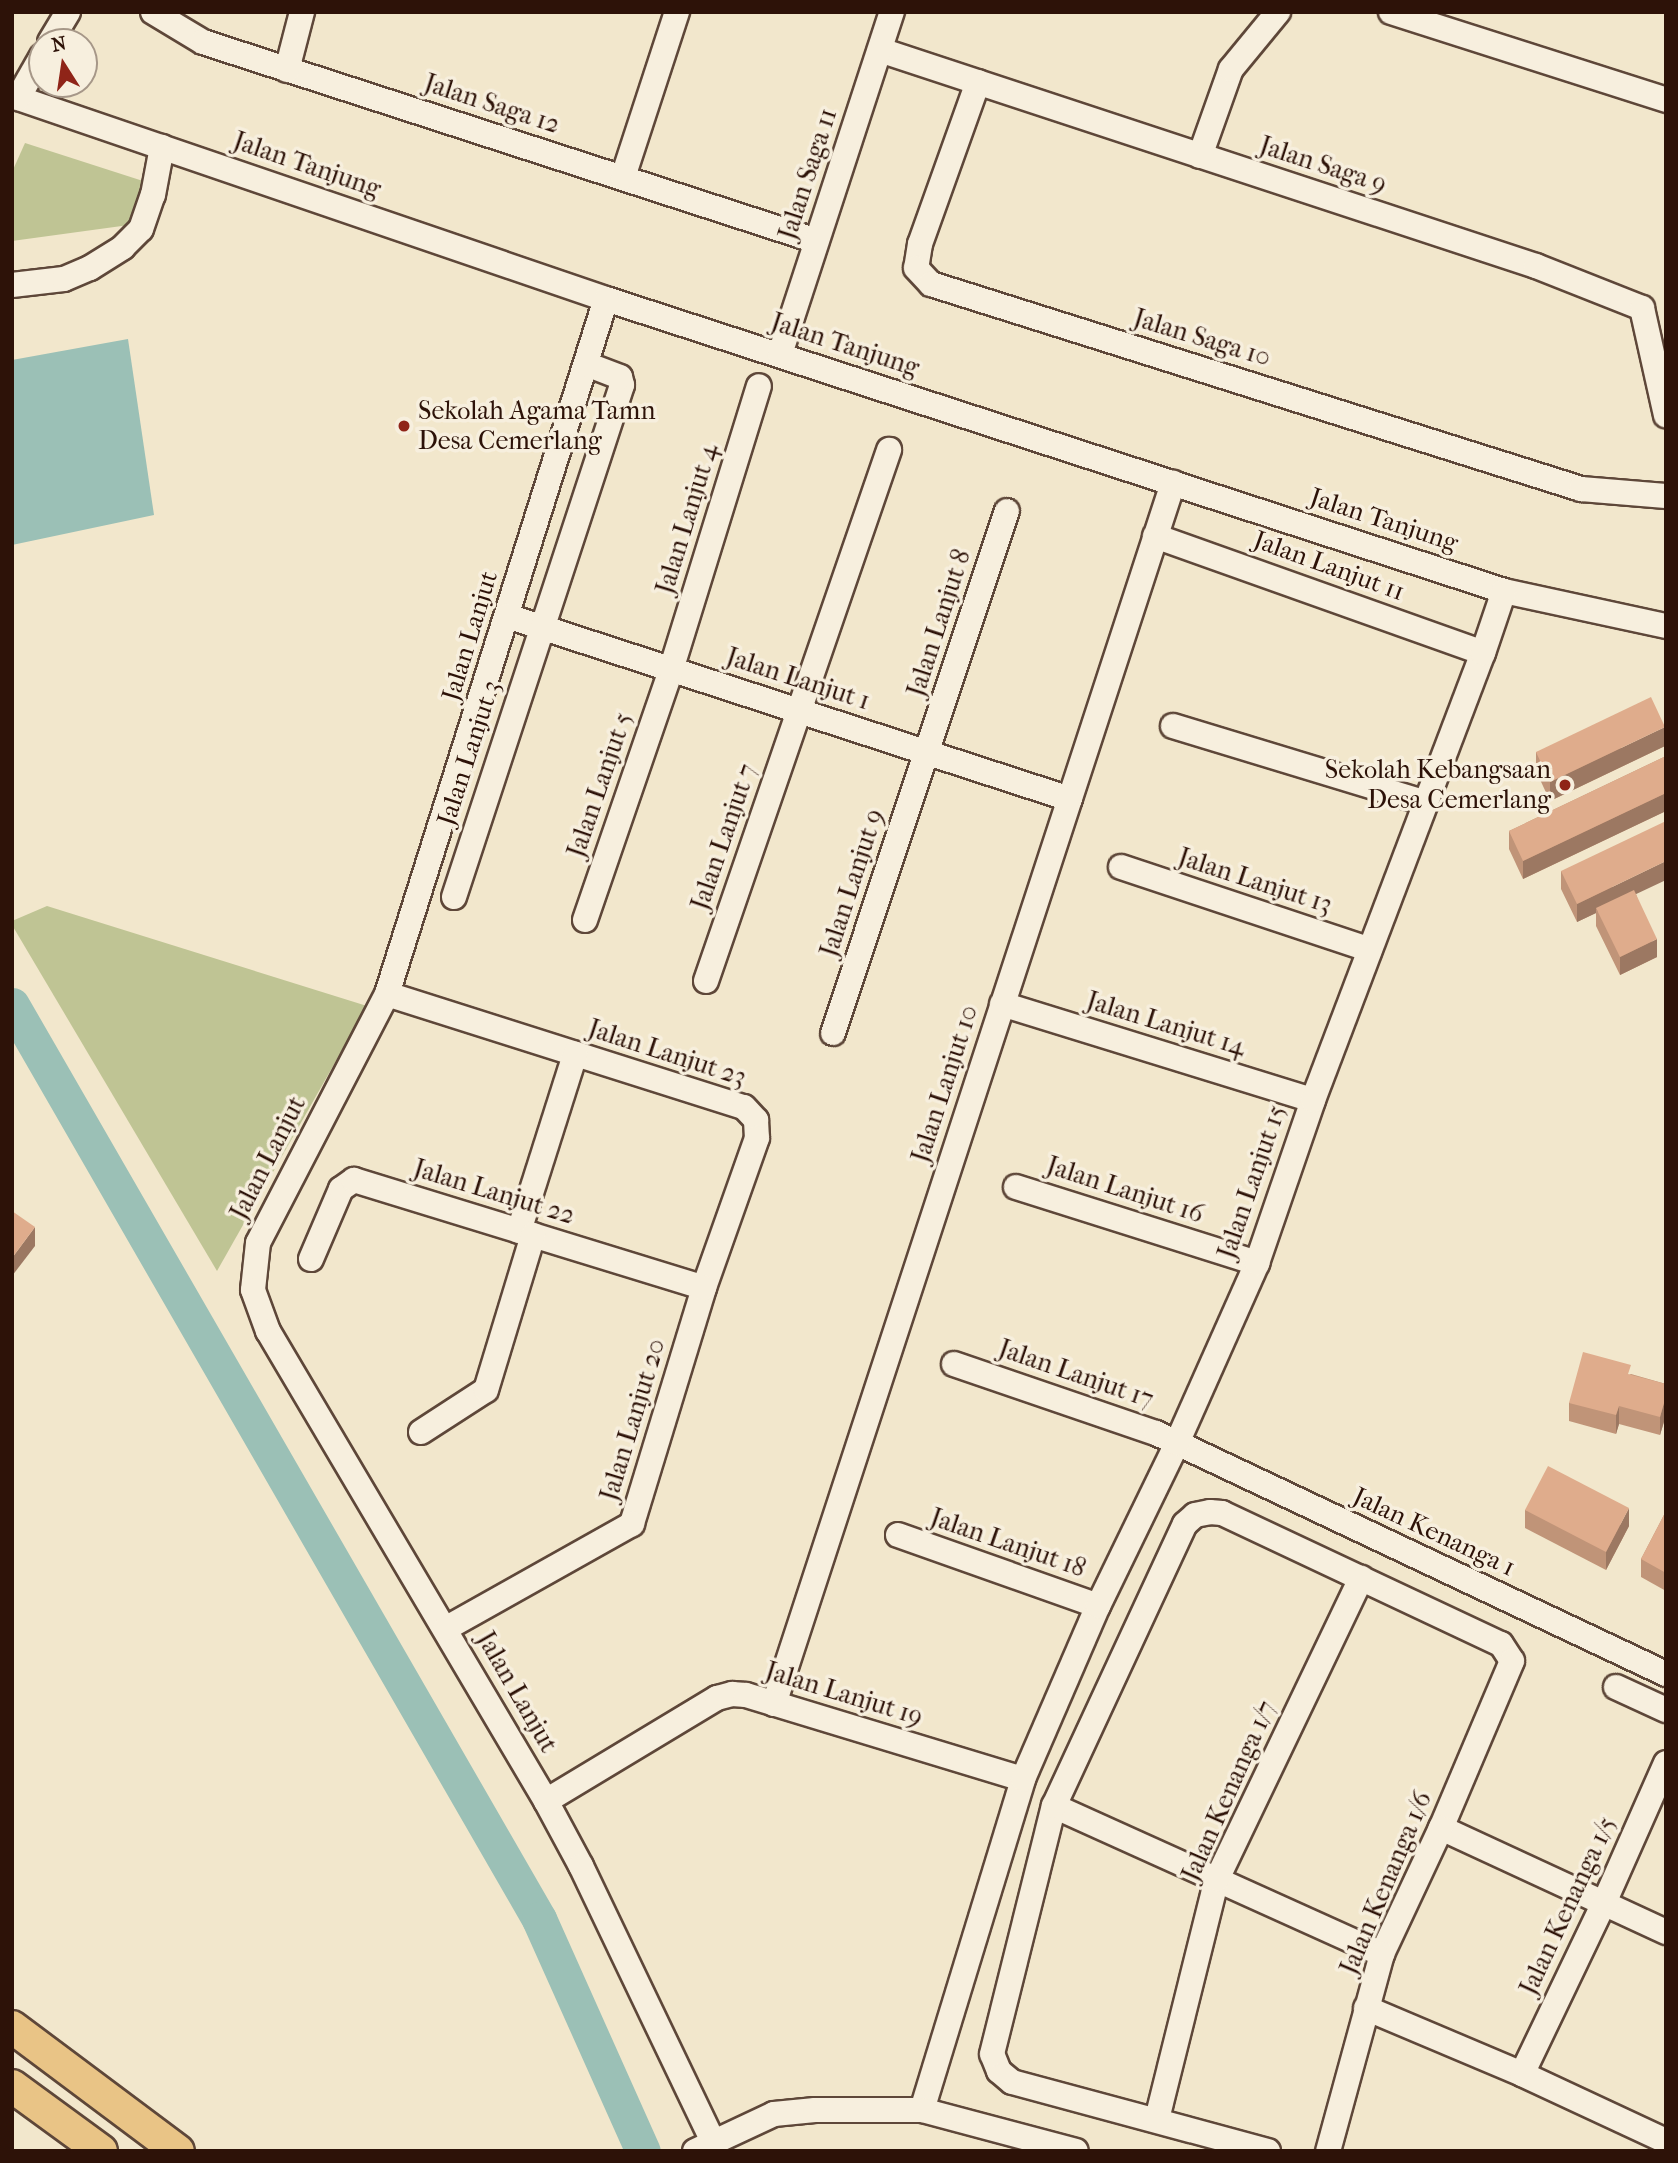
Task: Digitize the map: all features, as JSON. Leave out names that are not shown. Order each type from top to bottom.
[{"type":"main road","points":[[12,2026],[178,2151]]},
{"type":"main road","points":[[12,2086],[101,2151]]},
{"type":"street","points":[[58,28],[68,12]]},
{"type":"street","name":"Jalan Saga 12","points":[[153,12],[203,42],[817,241]]},
{"type":"street","points":[[286,70],[302,12]]},
{"type":"street","points":[[623,177],[677,12]]},
{"type":"street","name":"Jalan Saga 11","points":[[780,354],[892,12]]},
{"type":"street","points":[[1200,156],[1231,69],[1278,12]]},
{"type":"street","points":[[1391,12],[1666,100]]},
{"type":"street","name":"Jalan Saga 9","points":[[880,50],[1536,266],[1642,308],[1666,415]]},
{"type":"street","points":[[15,97],[28,77]]},
{"type":"street","name":"Jalan Saga 10","points":[[978,82],[920,244],[916,268],[931,284],[1581,489],[1666,496]]},
{"type":"street","name":"Jalan Tanjung","points":[[15,97],[606,299],[1504,590],[1666,626]]},
{"type":"street","points":[[12,285],[64,279],[90,268],[123,247],[141,229],[153,195],[162,147]]},
{"type":"street","name":"Jalan Lanjut","points":[[606,299],[387,994],[258,1243],[253,1290],[268,1331],[546,1801],[581,1866],[704,2146]]},
{"type":"street","name":"Jalan Lanjut 3","points":[[454,897],[540,627],[622,385],[620,377],[586,364]]},
{"type":"street","name":"Jalan Lanjut 4","points":[[671,670],[759,386]]},
{"type":"street","points":[[799,711],[889,450]]},
{"type":"street","name":"Jalan Lanjut 10","points":[[774,1704],[1172,483]]},
{"type":"street","name":"Jalan Lanjut 8","points":[[927,752],[1007,511]]},
{"type":"street","name":"Jalan Lanjut 11","points":[[1155,536],[1483,653]]},
{"type":"street","name":"Jalan Lanjut 15","points":[[922,2110],[1023,1779],[1098,1606],[1177,1443],[1257,1263],[1313,1100],[1483,653],[1504,590]]},
{"type":"street","name":"Jalan Lanjut 1","points":[[508,616],[1069,799]]},
{"type":"street","name":"Jalan Lanjut 5","points":[[585,920],[671,670]]},
{"type":"street","name":"Jalan Lanjut 7","points":[[706,981],[799,711]]},
{"type":"street","points":[[1173,726],[1426,803]]},
{"type":"street","name":"Jalan Lanjut 9","points":[[833,1033],[927,752]]},
{"type":"street","name":"Jalan Lanjut 13","points":[[1121,867],[1370,950]]},
{"type":"street","name":"Jalan Lanjut 23","points":[[387,994],[744,1107],[756,1120],[757,1138],[704,1289]]},
{"type":"street","name":"Jalan Lanjut 14","points":[[1002,1004],[1313,1100]]},
{"type":"street","points":[[421,1432],[486,1390],[575,1054]]},
{"type":"street","name":"Jalan Lanjut 22","points":[[311,1259],[341,1189],[354,1180],[704,1289]]},
{"type":"street","name":"Jalan Lanjut 16","points":[[1016,1187],[1257,1263]]},
{"type":"street","name":"Jalan Lanjut 20","points":[[445,1629],[632,1524],[704,1289]]},
{"type":"street","name":"Jalan Lanjut 17","points":[[954,1364],[1156,1433],[1177,1443]]},
{"type":"street","name":"Jalan Kenanga 1","points":[[1177,1443],[1666,1674]]},
{"type":"street","points":[[1268,2151],[1012,2082],[995,2065],[993,2045],[1054,1806],[1189,1519],[1201,1513],[1222,1513],[1361,1578]]},
{"type":"street","name":"Jalan Lanjut 18","points":[[898,1535],[1098,1606]]},
{"type":"street","name":"Jalan Kenanga 1/6","points":[[1328,2151],[1382,1954],[1441,1828],[1510,1672],[1512,1661],[1506,1647],[1361,1578]]},
{"type":"street","name":"Jalan Kenanga 1/7","points":[[1157,2119],[1217,1880],[1361,1578]]},
{"type":"street","points":[[1616,1687],[1666,1710]]},
{"type":"street","name":"Jalan Lanjut 19","points":[[546,1801],[718,1698],[732,1694],[746,1695],[1023,1779]]},
{"type":"street","name":"Jalan Kenanga 1/5","points":[[1522,2074],[1604,1903],[1666,1763]]},
{"type":"street","points":[[1054,1806],[1382,1954]]},
{"type":"street","points":[[1441,1828],[1666,1932]]},
{"type":"street","points":[[1366,2008],[1522,2074],[1666,2141]]},
{"type":"street","points":[[704,2146],[756,2120],[790,2112],[922,2110],[1076,2151]]},
{"type":"green space","points":[[25,143],[143,181],[129,225],[12,241],[12,172]]},
{"type":"green space","points":[[47,906],[367,1006],[217,1271],[12,925],[12,921]]},
{"type":"water","points":[[128,339],[154,515],[12,545],[12,360]]},
{"type":"building","points":[[1651,697],[1665,727],[1550,782],[1536,752]]},
{"type":"building","points":[[1666,756],[1666,793],[1523,861],[1509,831]]},
{"type":"building","points":[[1666,821],[1666,861],[1577,904],[1561,871]]},
{"type":"building","points":[[1634,890],[1657,939],[1620,957],[1596,908]]},
{"type":"building","points":[[12,1211],[35,1227],[12,1258]]},
{"type":"building","points":[[1583,1352],[1631,1365],[1628,1374],[1666,1384],[1666,1396],[1660,1417],[1619,1406],[1616,1415],[1569,1403]]},
{"type":"building","points":[[1548,1466],[1629,1508],[1606,1552],[1525,1510]]},
{"type":"building","points":[[1666,1511],[1666,1573],[1641,1559]]},
{"type":"waterway","points":[[12,1005],[539,1919],[643,2151]]},
{"type":"place","name":"Sekolah Agama Tamn Desa Cemerlang","points":[[404,426]]},
{"type":"place","name":"Sekolah Kebangsaan Desa Cemerlang","points":[[1565,785]]}]
